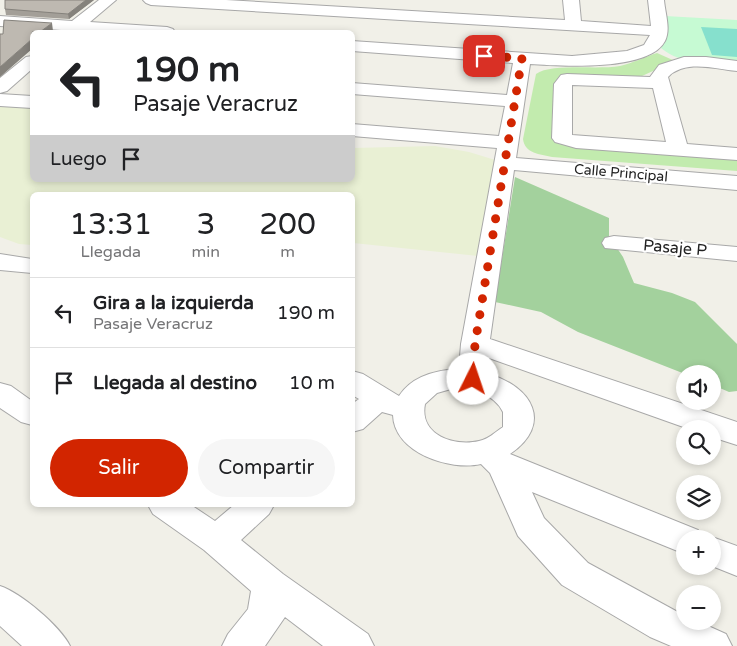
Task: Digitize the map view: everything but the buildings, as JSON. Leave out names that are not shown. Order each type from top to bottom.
[{"type":"street","points":[[71,29],[108,0]]},
{"type":"street","points":[[151,0],[335,6],[414,16],[487,14],[568,26],[659,31]]},
{"type":"street","points":[[414,16],[419,0]]},
{"type":"street","points":[[563,61],[571,0]]},
{"type":"street","points":[[355,46],[563,61],[589,62],[621,58],[651,49],[657,42],[659,31],[656,0]]},
{"type":"street","points":[[323,26],[335,6]]},
{"type":"street","points":[[0,21],[71,29],[103,30]]},
{"type":"street","points":[[473,379],[475,344],[522,58]]},
{"type":"street","points":[[621,58],[660,79]]},
{"type":"street","points":[[0,87],[30,63]]},
{"type":"street","points":[[678,150],[660,79],[663,70],[676,63],[737,66]]},
{"type":"street","points":[[660,79],[567,78],[563,84],[562,138],[576,142],[737,154]]},
{"type":"street","points":[[355,88],[516,101]]},
{"type":"street","points":[[0,100],[30,102]]},
{"type":"street","name":"Calle Principal","points":[[355,130],[507,153],[737,183]]},
{"type":"street","name":"Pasaje P","points":[[614,242],[737,254]]},
{"type":"street","points":[[0,262],[30,266]]},
{"type":"street","points":[[475,344],[737,434]]},
{"type":"street","points":[[494,459],[502,446],[517,431],[519,418],[516,405],[506,394],[488,384],[473,379],[452,379],[434,382],[425,386],[414,396],[408,408],[408,422],[416,435],[430,445],[448,452],[494,459],[676,536]]},
{"type":"street","points":[[355,383],[390,404],[408,408]]},
{"type":"street","points":[[0,393],[30,414]]},
{"type":"street","points":[[355,419],[380,398]]},
{"type":"street","points":[[494,459],[530,526],[575,574],[664,624],[712,646]]},
{"type":"street","points":[[168,507],[217,540],[270,586],[354,646]]},
{"type":"street","points":[[217,540],[255,507]]},
{"type":"street","points":[[721,555],[737,561]]},
{"type":"street","points":[[242,646],[267,614],[270,586]]},
{"type":"street","points":[[0,602],[50,646]]},
{"type":"green space","points":[[665,16],[737,20],[737,64],[697,62],[669,54],[661,48],[667,32]]},
{"type":"green space","points":[[657,53],[675,61],[642,76],[637,83],[571,85],[572,139],[737,151],[737,171],[552,157],[534,153],[524,144],[523,139],[536,74],[552,69],[620,66]]},
{"type":"green space","points":[[0,101],[30,104],[30,182],[355,182],[355,148],[435,146],[469,152],[505,163],[488,257],[355,243],[355,192],[30,192],[30,245],[19,244],[0,237]]},
{"type":"green space","points":[[515,177],[609,218],[609,236],[623,257],[634,283],[672,293],[695,302],[737,344],[737,391],[729,392],[721,388],[721,365],[676,365],[676,370],[578,332],[541,312],[495,302]]},
{"type":"shaded area","points":[[701,27],[737,29],[737,57],[712,55]]},
{"type":"route","points":[[473,379],[475,344],[488,257],[522,58],[484,56]]}]
